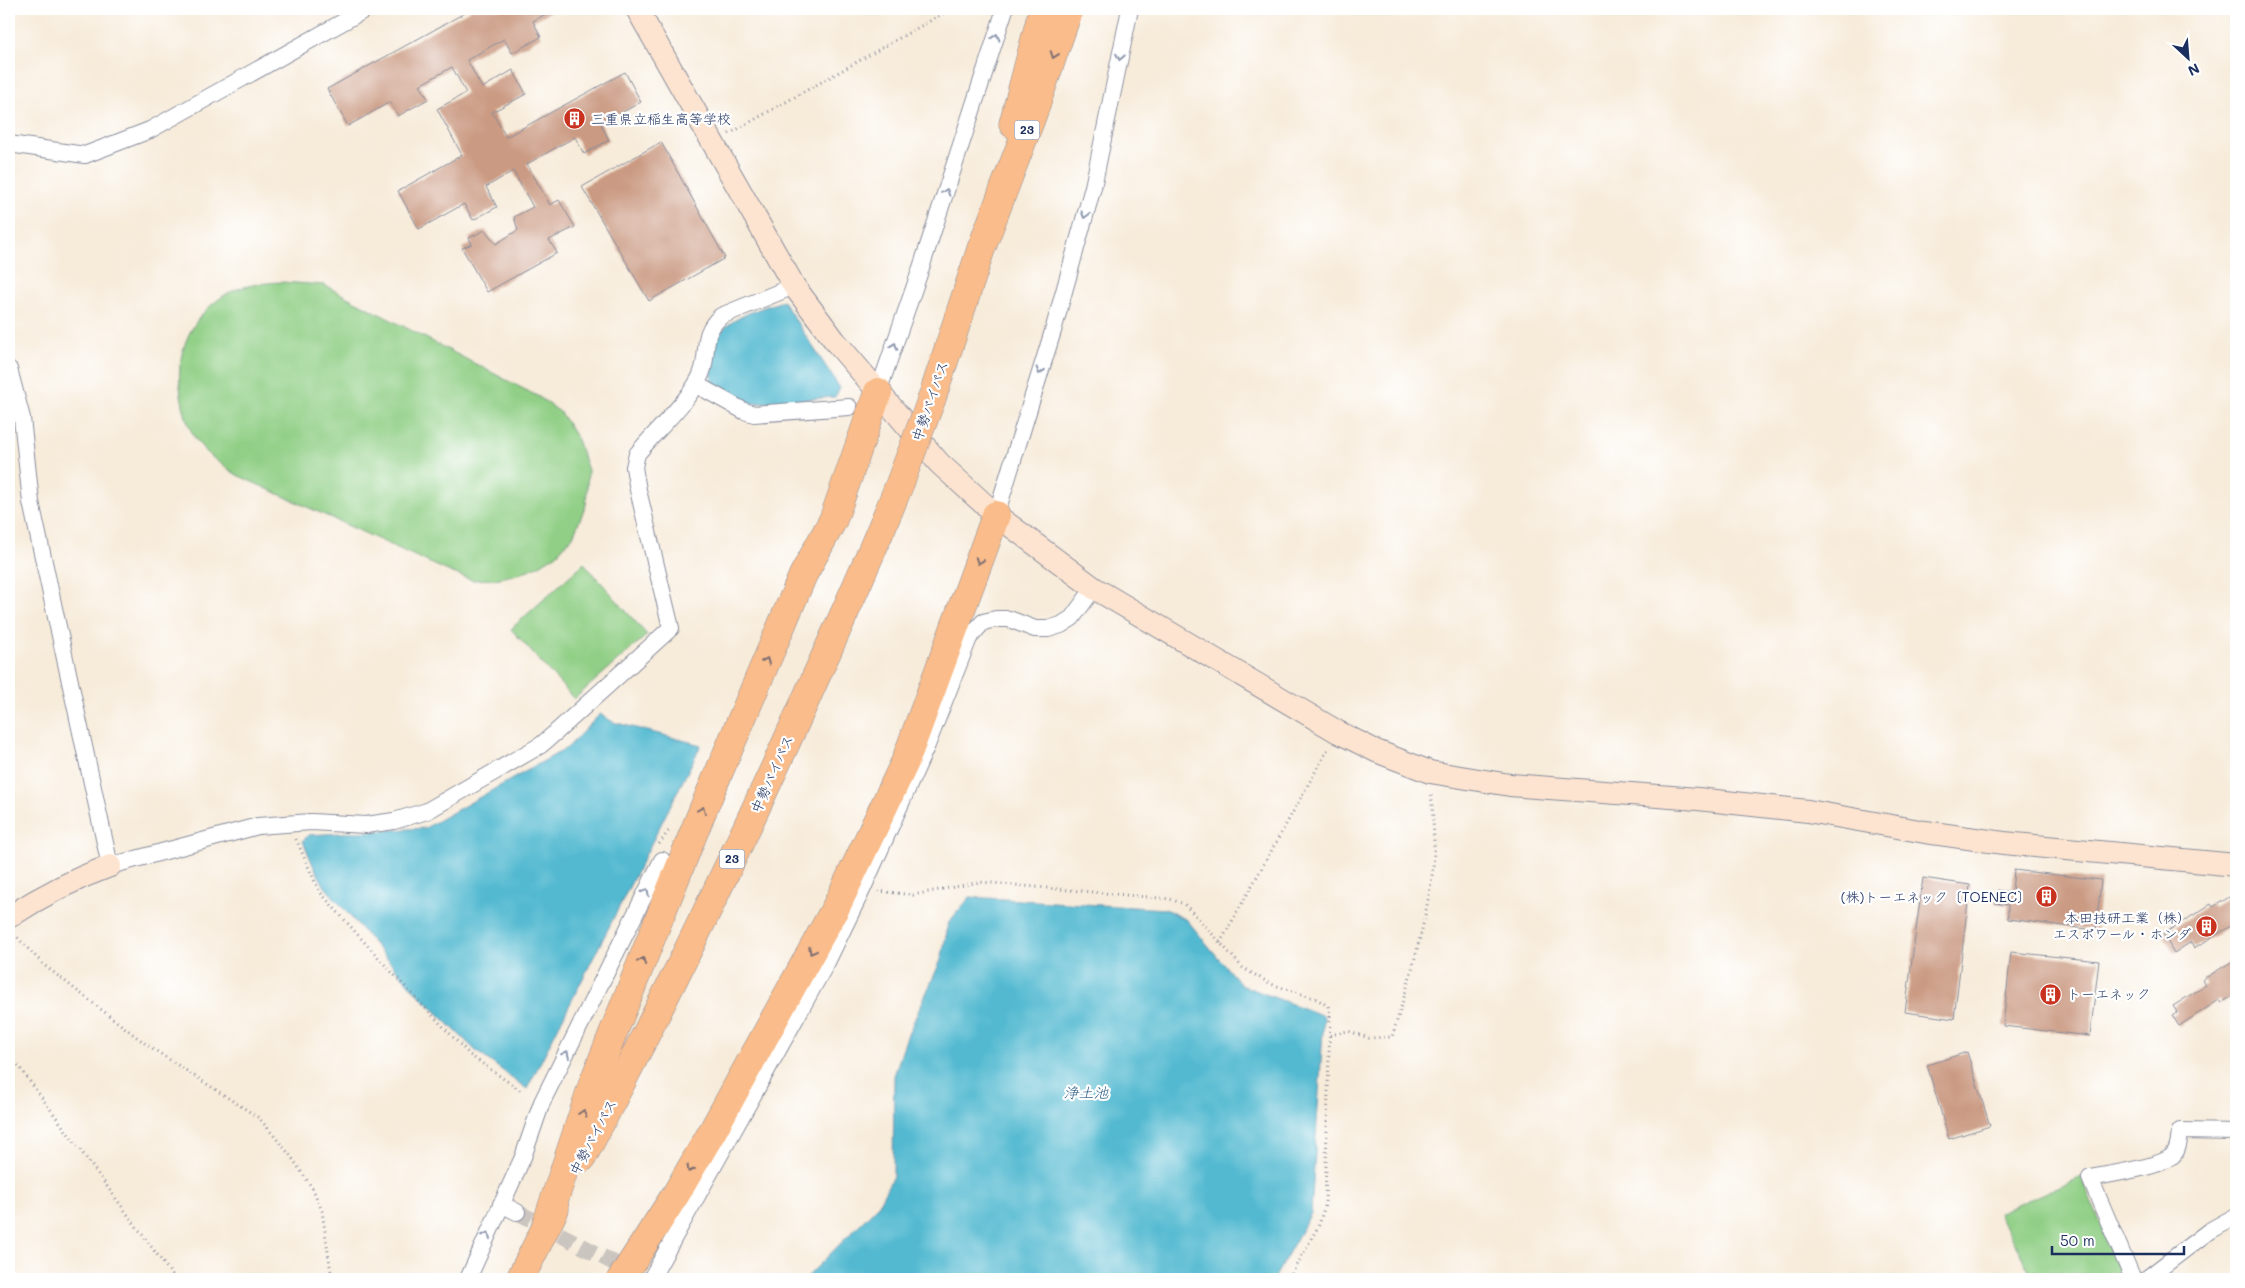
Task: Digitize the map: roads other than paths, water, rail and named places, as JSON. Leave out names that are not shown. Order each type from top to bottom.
[{"type":"highway","name":"中勢バイパス","points":[[981,249],[1043,9]]},
{"type":"highway","name":"中勢バイパス","points":[[520,1279],[546,1225],[626,1075],[754,815],[859,582],[900,483],[932,398],[981,249],[1032,116],[1069,9]]},
{"type":"highway","points":[[546,1225],[593,1083],[717,775],[803,575],[833,520],[878,392]]},
{"type":"highway","points":[[640,1279],[676,1194],[837,905],[904,762],[996,515]]},
{"type":"street","points":[[9,144],[85,155],[150,130],[366,9]]},
{"type":"street","points":[[637,9],[794,286],[835,341],[939,463],[996,515],[1094,588],[1338,732],[1376,751],[1430,772],[1510,785],[1698,798],[1808,811],[1925,832],[2004,843],[2236,865]]},
{"type":"street","points":[[878,392],[1005,9]]},
{"type":"street","points":[[996,515],[1053,331],[1093,187],[1130,9]]},
{"type":"street","points":[[9,917],[28,904],[85,875],[110,866],[258,826],[288,822],[366,825],[427,811],[541,745],[671,628],[634,468],[637,454],[697,385],[704,368],[706,337],[713,324],[721,316],[794,286]]},
{"type":"street","points":[[9,369],[22,418],[32,502],[110,866]]},
{"type":"street","points":[[697,385],[744,411],[754,414],[849,407]]},
{"type":"street","points":[[640,1279],[826,962],[864,888],[927,745],[969,638],[983,622],[996,619],[1009,619],[1035,629],[1048,629],[1061,625],[1072,618],[1094,588]]},
{"type":"street","points":[[468,1279],[523,1157],[542,1102],[662,860]]},
{"type":"street","points":[[2132,1279],[2090,1178],[2159,1163],[2172,1157],[2177,1149],[2180,1131],[2236,1132]]},
{"type":"street","points":[[501,1204],[516,1212]]},
{"type":"street","points":[[2146,1279],[2209,1231],[2236,1216]]},
{"type":"water","points":[[783,301],[840,388],[835,397],[748,404],[711,382],[715,347],[723,330],[747,314]]},
{"type":"water","points":[[600,714],[613,722],[701,745],[527,1089],[475,1050],[414,990],[325,887],[303,841],[308,835],[425,828],[567,748]]},
{"type":"water","name":"浄土池","points":[[970,897],[1165,909],[1187,920],[1241,985],[1324,1016],[1311,1213],[1274,1279],[805,1279],[877,1207],[893,1176],[894,1076],[906,1039],[941,960],[949,922]]},
{"type":"tunnel","points":[[517,1212],[643,1278]]},
{"type":"place","name":"三重県立稲生高等学校","points":[[575,119]]},
{"type":"place","name":"(株)トーエネック〔TOENEC〕","points":[[2047,897]]},
{"type":"place","name":"本田技研工業（株） エスポワール・ホンダ","points":[[2207,926]]},
{"type":"place","name":"トーエネック","points":[[2051,994]]}]
